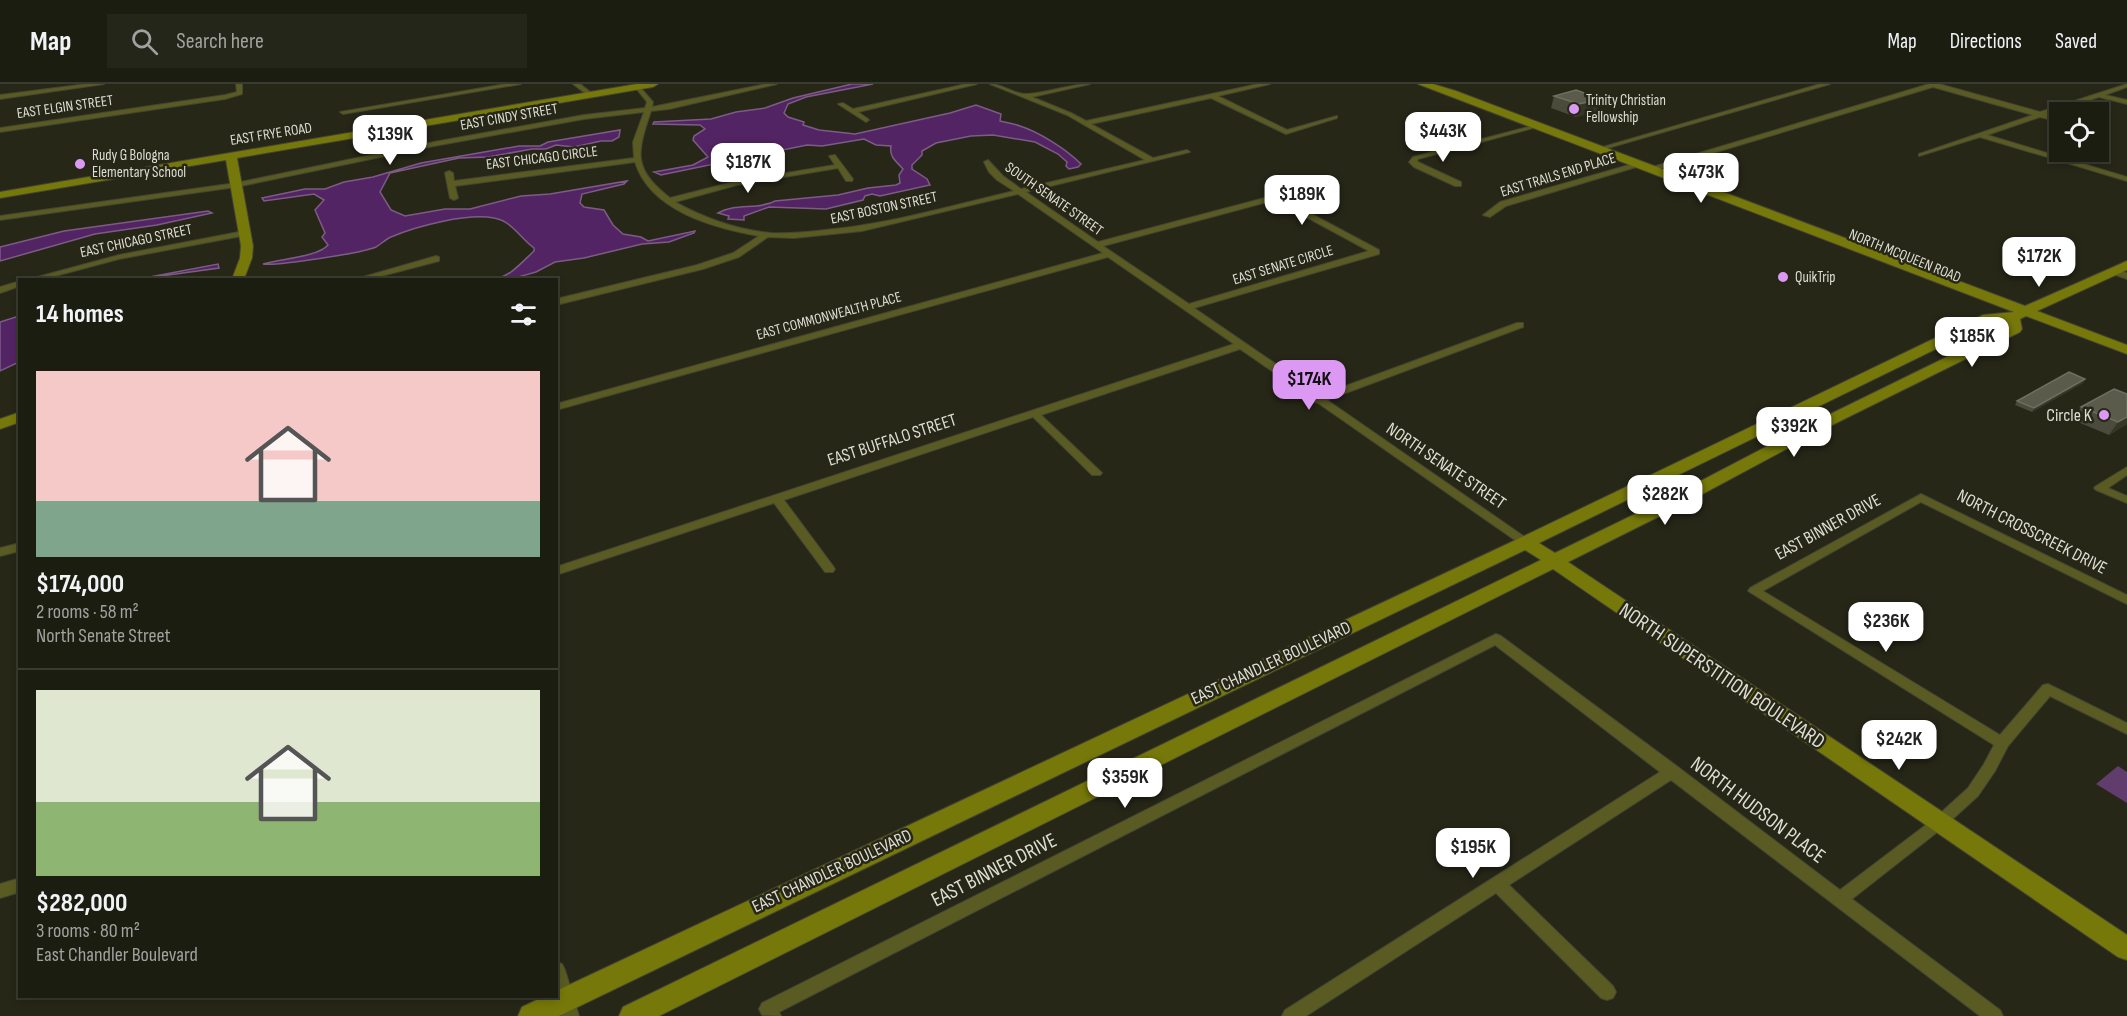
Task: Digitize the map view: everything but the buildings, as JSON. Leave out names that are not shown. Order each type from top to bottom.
[{"type":"main road","name":"EAST FRYE ROAD","points":[[0,195],[231,156],[589,89],[638,87],[653,84]]},
{"type":"main road","points":[[1423,84],[1453,93]]},
{"type":"main road","points":[[1438,84],[1453,93]]},
{"type":"main road","name":"NORTH MCQUEEN ROAD","points":[[1453,93],[1773,217],[1782,225],[2019,314],[2127,350]]},
{"type":"main road","points":[[231,156],[246,258],[238,278]]},
{"type":"main road","name":"EAST CHANDLER BOULEVARD","points":[[531,1016],[568,1008],[1988,318],[2019,314],[2127,265]]},
{"type":"main road","name":"NORTH MCQUEEN ROAD","points":[[2019,314],[2127,362]]},
{"type":"main road","name":"EAST CHANDLER BOULEVARD","points":[[632,1016],[1554,562],[1812,429],[2015,329],[2019,314]]},
{"type":"main road","points":[[1785,415],[1812,429]]},
{"type":"main road","points":[[0,424],[18,418]]},
{"type":"main road","name":"NORTH SUPERSTITION BOULEVARD","points":[[1526,542],[2127,949]]},
{"type":"street","points":[[0,97],[100,84]]},
{"type":"street","name":"EAST ELGIN STREET","points":[[0,130],[240,93],[239,84]]},
{"type":"street","points":[[343,112],[518,84]]},
{"type":"street","points":[[576,84],[583,91],[589,89]]},
{"type":"street","name":"EAST CINDY STREET","points":[[0,218],[236,185],[434,144],[584,117],[688,104],[774,84]]},
{"type":"street","points":[[852,111],[974,84]]},
{"type":"street","points":[[993,84],[1086,123],[1151,160]]},
{"type":"street","points":[[1025,96],[1088,84]]},
{"type":"street","points":[[1247,84],[1255,87]]},
{"type":"street","points":[[1086,123],[1267,84]]},
{"type":"street","points":[[1599,149],[1827,84]]},
{"type":"street","points":[[1644,167],[1935,84],[2049,117]]},
{"type":"street","points":[[1921,155],[2127,85]]},
{"type":"street","points":[[638,87],[650,102],[635,152],[646,180],[669,201],[722,226],[770,235]]},
{"type":"street","points":[[2097,95],[2127,102]]},
{"type":"street","points":[[1214,97],[1286,132],[1335,117]]},
{"type":"street","points":[[841,104],[866,120]]},
{"type":"street","points":[[1458,184],[1413,162],[1418,157],[1538,126]]},
{"type":"street","points":[[1980,135],[2127,179]]},
{"type":"street","name":"EAST BOSTON STREET","points":[[558,302],[700,267],[736,255],[766,235],[815,235],[862,229],[1187,152]]},
{"type":"street","points":[[833,156],[849,179]]},
{"type":"street","name":"EAST CHICAGO CIRCLE","points":[[451,184],[637,160]]},
{"type":"street","name":"SOUTH SENATE STREET","points":[[988,162],[992,170],[1019,191],[1109,254]]},
{"type":"street","points":[[669,201],[737,183],[840,166]]},
{"type":"street","name":"EAST TRAILS END PLACE","points":[[1487,215],[1503,204],[1644,167]]},
{"type":"street","points":[[449,173],[454,198]]},
{"type":"street","name":"EAST SENATE CIRCLE","points":[[1097,245],[1276,197],[1376,252],[1186,308]]},
{"type":"street","name":"EAST CHICAGO STREET","points":[[38,278],[119,257],[244,233]]},
{"type":"street","name":"NORTH SENATE STREET","points":[[1109,254],[1239,346],[1526,542]]},
{"type":"street","name":"EAST COMMONWEALTH PLACE","points":[[558,406],[1109,254]]},
{"type":"street","points":[[364,278],[436,259]]},
{"type":"street","points":[[2113,271],[2127,276]]},
{"type":"street","points":[[0,290],[18,284]]},
{"type":"street","points":[[1318,400],[1520,325]]},
{"type":"street","name":"EAST BUFFALO STREET","points":[[558,570],[1239,346]]},
{"type":"street","points":[[1034,413],[1096,472]]},
{"type":"street","points":[[2127,470],[2100,488],[2127,500]]},
{"type":"street","name":"EAST BINNER DRIVE","points":[[1921,497],[1754,591],[2002,743]]},
{"type":"street","name":"NORTH CROSSCREEK DRIVE","points":[[1921,497],[2127,600]]},
{"type":"street","points":[[777,499],[829,569]]},
{"type":"street","points":[[0,552],[18,548]]},
{"type":"street","name":"EAST BINNER DRIVE","points":[[770,1012],[1496,639]]},
{"type":"street","name":"NORTH HUDSON PLACE","points":[[1496,639],[1994,1016]]},
{"type":"street","points":[[1840,899],[1940,822],[1973,792],[1990,768],[2002,743],[2048,689],[2127,729]]},
{"type":"street","points":[[1291,1016],[1673,771]]},
{"type":"street","points":[[1497,884],[1607,992]]},
{"type":"street","points":[[0,891],[18,886]]},
{"type":"street","points":[[558,976],[568,1008]]},
{"type":"shaded area","points":[[852,84],[873,84],[806,97],[788,104],[784,113],[788,117],[804,122],[803,125],[819,130],[855,134],[976,105],[1001,114],[1000,121],[1017,125],[1044,137],[1081,164],[1069,169],[1066,166],[1067,162],[1058,154],[1035,142],[993,135],[971,136],[936,143],[922,151],[922,155],[912,165],[912,169],[927,179],[930,185],[880,196],[872,194],[865,196],[863,200],[826,209],[769,207],[744,216],[744,220],[728,219],[729,216],[718,213],[732,208],[769,204],[775,201],[838,195],[868,188],[896,185],[900,183],[899,175],[903,169],[892,156],[891,146],[876,145],[864,139],[822,146],[807,145],[661,175],[654,172],[693,165],[708,157],[693,140],[694,136],[705,129],[700,125],[653,124],[654,122],[711,119],[736,112],[765,108],[793,98]]},
{"type":"shaded area","points":[[620,130],[619,137],[612,141],[574,147],[556,145],[546,149],[532,149],[488,157],[459,158],[390,173],[380,192],[391,210],[405,216],[445,209],[470,209],[521,196],[550,194],[627,181],[624,184],[582,194],[580,203],[584,207],[604,210],[613,225],[623,234],[641,237],[648,241],[695,231],[694,233],[669,242],[642,244],[584,258],[555,262],[536,272],[515,278],[500,278],[516,268],[534,251],[534,248],[511,226],[500,220],[470,217],[414,229],[391,237],[376,247],[355,252],[302,261],[263,264],[307,255],[328,245],[322,237],[325,233],[315,210],[324,200],[314,194],[264,201],[262,198],[305,189],[325,189],[421,163],[519,146],[540,146],[548,142]]},
{"type":"shaded area","points":[[208,211],[212,213],[157,225],[95,234],[0,261],[0,247],[64,231]]},
{"type":"shaded area","points":[[218,264],[219,268],[146,278],[144,278]]},
{"type":"shaded area","points":[[18,316],[18,362],[0,371],[0,322]]},
{"type":"shaded area","points":[[2118,766],[2127,772],[2127,803],[2096,784]]},
{"type":"place","name":"Trinity Christian Fellowship","points":[[1574,109]]},
{"type":"place","name":"Rudy G Bologna Elementary School","points":[[80,164]]},
{"type":"place","name":"QuikTrip","points":[[1783,277]]},
{"type":"place","name":"Circle K","points":[[2104,415]]}]
